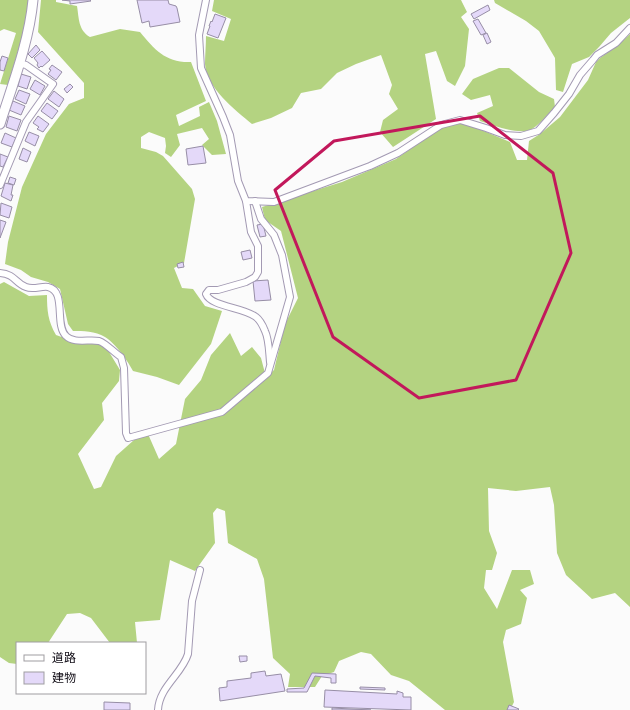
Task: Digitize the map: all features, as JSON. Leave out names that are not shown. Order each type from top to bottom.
[{"type":"street","points":[[0,124],[31,22],[33,0]]},
{"type":"street","points":[[206,0],[199,35],[201,68],[228,129],[238,181],[246,201],[251,232],[258,246],[258,272],[255,277],[246,282],[218,290],[209,290],[206,294],[208,298],[218,304],[248,312],[258,318],[266,332],[271,363]]},
{"type":"street","points":[[246,201],[274,202],[370,166],[398,153],[441,125],[460,120],[505,135],[521,136],[538,131],[569,94],[580,75],[597,55],[616,43],[630,28]]},
{"type":"street","points":[[0,184],[26,122],[53,84],[26,65],[19,63]]},
{"type":"street","points":[[0,273],[7,273],[24,287],[48,287],[53,290],[60,302],[61,327],[66,337],[71,340],[97,341],[103,343],[121,357],[124,368],[126,433],[128,438],[222,412],[268,373],[290,297],[282,256],[274,235],[261,219],[256,201]]},
{"type":"street","points":[[158,710],[161,696],[186,662],[188,654],[192,601],[200,570]]},
{"type":"highlighted area","points":[[480,116],[553,173],[571,253],[516,380],[419,398],[333,337],[275,190],[334,141]]},
{"type":"green space","points":[[0,0],[29,0],[27,20],[8,85],[0,84],[16,33],[4,29],[0,31]]},
{"type":"green space","points":[[41,0],[56,0],[56,2],[77,6],[81,27],[90,37],[120,29],[140,32],[156,50],[168,58],[182,62],[191,62],[206,101],[176,115],[179,126],[200,116],[199,107],[209,102],[217,121],[226,154],[212,155],[202,145],[209,139],[202,128],[177,134],[180,145],[171,157],[165,153],[165,138],[149,132],[141,137],[141,148],[156,152],[163,156],[192,189],[195,199],[184,263],[174,268],[182,288],[193,289],[205,306],[222,311],[211,344],[179,385],[157,377],[133,371],[125,357],[105,337],[89,332],[73,331],[68,324],[60,289],[48,282],[31,277],[21,270],[5,264],[8,242],[22,187],[46,134],[69,104],[84,98],[84,83],[38,32]]},
{"type":"green space","points":[[214,0],[461,0],[467,12],[461,17],[469,29],[465,66],[455,86],[447,81],[436,51],[425,54],[436,119],[393,147],[380,132],[383,120],[398,109],[389,94],[392,85],[381,55],[337,73],[321,89],[301,93],[292,108],[271,118],[252,124],[222,97],[210,81],[207,73],[205,64],[206,36],[224,41],[231,19],[212,11]]},
{"type":"green space","points":[[494,0],[630,0],[630,18],[611,33],[589,57],[572,64],[563,92],[556,90],[555,58],[539,31],[526,21],[495,3]]},
{"type":"green space","points":[[630,34],[630,607],[615,593],[592,599],[566,575],[557,553],[554,505],[550,487],[516,491],[488,488],[489,531],[497,553],[492,570],[486,570],[484,588],[497,609],[512,570],[530,570],[534,584],[520,590],[527,598],[521,624],[506,630],[503,642],[514,702],[510,710],[445,710],[409,681],[391,675],[371,654],[361,652],[339,661],[334,672],[322,676],[315,687],[288,687],[290,674],[273,658],[264,579],[257,559],[228,543],[225,511],[217,508],[213,513],[215,543],[195,571],[170,560],[160,620],[135,622],[137,642],[109,642],[91,618],[80,613],[67,614],[49,642],[16,642],[16,664],[9,663],[0,657],[0,284],[4,282],[29,296],[47,295],[48,316],[56,335],[73,341],[97,343],[106,347],[120,370],[119,381],[102,403],[104,420],[78,454],[94,489],[101,487],[116,456],[134,440],[148,434],[159,459],[176,444],[185,399],[201,380],[211,355],[230,333],[241,356],[252,347],[261,358],[266,377],[274,370],[285,324],[298,298],[281,231],[265,220],[262,207],[342,182],[396,159],[440,128],[462,123],[510,142],[517,160],[527,160],[529,141],[560,117],[588,80],[596,62]]},
{"type":"green space","points":[[499,68],[509,68],[539,92],[554,99],[555,107],[532,129],[527,131],[513,131],[480,121],[477,113],[493,106],[490,95],[471,100],[462,94],[473,79]]},
{"type":"building","points":[[62,0],[91,1],[70,4],[70,1]]},
{"type":"building","points":[[137,0],[168,0],[169,4],[176,6],[180,22],[150,27],[149,21],[142,23]]},
{"type":"building","points":[[488,5],[490,10],[474,19],[471,14]]},
{"type":"building","points":[[215,14],[226,18],[218,38],[207,34]]},
{"type":"building","points":[[478,19],[486,33],[481,35],[473,21]]},
{"type":"building","points":[[487,33],[491,42],[487,44],[483,35]]},
{"type":"building","points":[[36,45],[40,50],[32,58],[28,54]]},
{"type":"building","points":[[42,51],[50,60],[39,68],[37,65],[38,63],[34,58]]},
{"type":"building","points":[[2,56],[8,58],[4,71],[0,70]]},
{"type":"building","points":[[52,65],[62,72],[56,80],[48,74]]},
{"type":"building","points":[[21,74],[31,77],[27,89],[18,86]]},
{"type":"building","points":[[35,80],[45,86],[40,95],[30,89]]},
{"type":"building","points":[[70,84],[73,87],[67,93],[64,89]]},
{"type":"building","points":[[19,90],[30,94],[26,104],[15,99]]},
{"type":"building","points":[[54,91],[64,99],[59,107],[48,99]]},
{"type":"building","points":[[13,101],[25,106],[21,115],[9,110]]},
{"type":"building","points":[[47,103],[58,111],[52,119],[41,111]]},
{"type":"building","points":[[9,116],[21,120],[17,131],[6,127]]},
{"type":"building","points":[[38,116],[49,124],[43,132],[37,129],[39,127],[33,123]]},
{"type":"building","points":[[29,132],[39,136],[35,146],[25,141]]},
{"type":"building","points":[[5,133],[16,138],[12,147],[1,143]]},
{"type":"building","points":[[203,146],[206,163],[188,165],[186,149]]},
{"type":"building","points":[[23,148],[31,152],[27,162],[19,159]]},
{"type":"building","points":[[0,154],[8,157],[3,167],[0,166]]},
{"type":"building","points":[[10,177],[16,179],[14,185],[8,183]]},
{"type":"building","points":[[5,183],[13,185],[11,195],[13,195],[11,201],[1,196]]},
{"type":"building","points":[[1,203],[12,207],[9,218],[0,215]]},
{"type":"building","points":[[0,220],[6,222],[0,238]]},
{"type":"building","points":[[263,224],[266,236],[260,237],[257,225]]},
{"type":"building","points":[[250,250],[252,258],[243,260],[241,252]]},
{"type":"building","points":[[183,262],[184,267],[178,268],[177,264]]},
{"type":"building","points":[[268,280],[271,300],[255,301],[253,281]]},
{"type":"building","points":[[239,656],[247,656],[247,661],[240,662]]},
{"type":"building","points":[[265,671],[266,676],[281,674],[285,691],[220,701],[219,688],[227,687],[227,681],[251,678],[251,673]]},
{"type":"building","points":[[312,673],[336,674],[336,683],[331,683],[331,678],[315,676],[307,692],[287,692],[287,689],[304,688]]},
{"type":"building","points":[[360,687],[385,688],[385,690],[360,689]]},
{"type":"building","points":[[325,690],[397,694],[397,691],[403,693],[403,697],[411,697],[411,710],[324,707]]},
{"type":"building","points":[[104,702],[130,703],[130,710],[104,710]]},
{"type":"building","points":[[509,705],[519,709],[507,710]]},
{"type":"building","points":[[332,708],[371,710],[332,710]]}]
